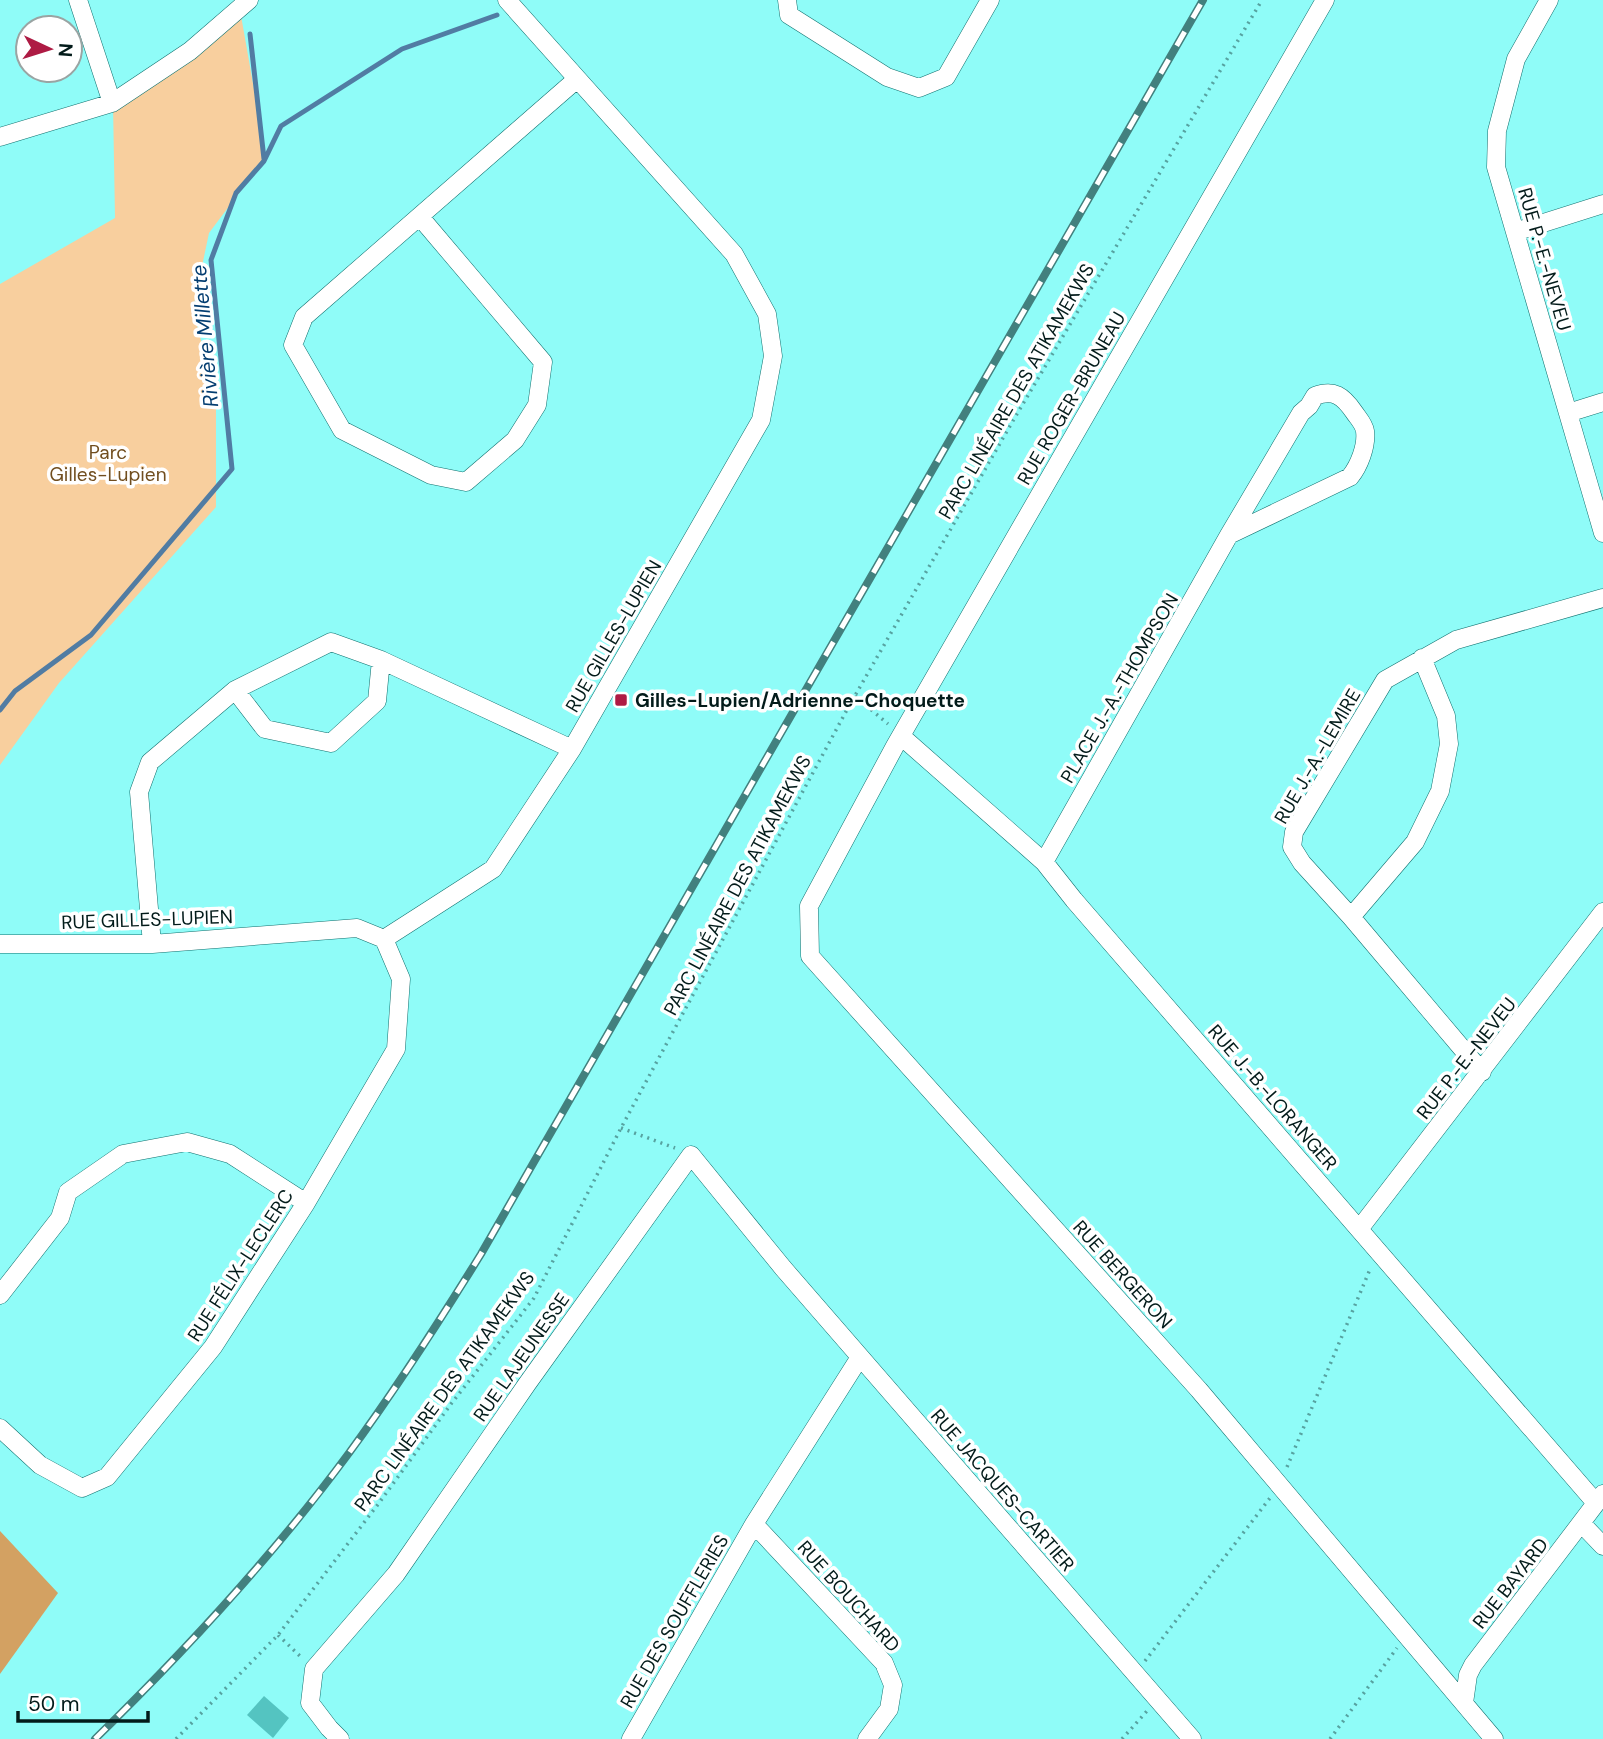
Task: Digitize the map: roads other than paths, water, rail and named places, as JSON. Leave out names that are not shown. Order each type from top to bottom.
[{"type":"street","points":[[78,0],[112,103]]},
{"type":"street","points":[[0,136],[112,103],[190,51],[249,0]]},
{"type":"street","name":"RUE GILLES-LUPIEN","points":[[0,944],[152,944],[357,928],[384,939],[493,869],[572,749],[761,420],[773,356],[766,314],[734,254],[506,0]]},
{"type":"street","points":[[787,0],[789,15],[887,77],[919,88],[946,77],[990,0]]},
{"type":"street","name":"RUE ROGER-BRUNEAU","points":[[856,819],[901,736],[1325,0]]},
{"type":"street","name":"RUE P.-E.-NEVEU","points":[[1549,0],[1516,59],[1497,131],[1496,167],[1603,533]]},
{"type":"street","points":[[420,217],[543,362],[537,405],[515,440],[466,482],[431,475],[342,430],[293,345],[304,317],[577,79]]},
{"type":"street","points":[[1514,232],[1603,204]]},
{"type":"street","name":"PLACE J.-A.-THOMPSON","points":[[1044,862],[1229,535],[1301,413],[1315,396],[1328,391],[1338,394],[1348,402],[1365,429],[1364,444],[1356,470],[1350,477],[1229,535]]},
{"type":"street","points":[[1568,413],[1603,402]]},
{"type":"street","name":"RUE J.-A.-LEMIRE","points":[[1482,1072],[1302,863],[1292,847],[1294,832],[1385,680],[1456,640],[1603,598]]},
{"type":"street","points":[[152,944],[139,792],[150,762],[235,690],[331,642],[381,660],[572,749]]},
{"type":"street","points":[[1351,917],[1415,842],[1440,791],[1449,744],[1448,735],[1441,701],[1422,658]]},
{"type":"street","points":[[235,690],[265,729],[331,743],[377,701],[381,660]]},
{"type":"street","name":"RUE J.-B.-LORANGER","points":[[901,736],[1044,862],[1074,900],[1599,1499]]},
{"type":"street","name":"RUE BERGERON","points":[[856,819],[809,906],[810,956],[1199,1390],[1494,1739]]},
{"type":"street","name":"RUE P.-E.-NEVEU","points":[[1360,1228],[1603,912]]},
{"type":"street","name":"RUE FÉLIX-LECLERC","points":[[0,1428],[40,1465],[82,1488],[107,1477],[213,1348],[306,1203],[397,1049],[401,979],[384,939]]},
{"type":"street","points":[[0,1295],[60,1218],[68,1192],[124,1154],[187,1142],[230,1154],[306,1203]]},
{"type":"street","name":"RUE LAJEUNESSE","points":[[340,1739],[328,1728],[310,1703],[314,1670],[396,1574],[527,1384],[691,1155],[783,1268]]},
{"type":"street","name":"RUE JACQUES-CARTIER","points":[[783,1268],[1192,1739]]},
{"type":"street","name":"RUE DES SOUFFLERIES","points":[[631,1739],[754,1524],[860,1357]]},
{"type":"street","name":"RUE BAYARD","points":[[1464,1703],[1468,1675],[1474,1665],[1599,1499]]},
{"type":"street","name":"RUE BOUCHARD","points":[[754,1524],[884,1663],[893,1685],[889,1709],[867,1739]]},
{"type":"street","points":[[1582,1524],[1603,1546]]},
{"type":"waterway","name":"Rivière Millette","points":[[0,710],[15,691],[91,635],[232,469],[211,260],[236,193],[264,161],[281,126],[402,49],[497,15]]},
{"type":"waterway","points":[[250,34],[264,159]]},
{"type":"railway","points":[[95,1739],[195,1637],[290,1529],[366,1429],[449,1305],[481,1254],[1203,0]]},
{"type":"place","name":"Gilles-Lupien/Adrienne-Choquette","points":[[621,700]]},
{"type":"park label","name":"Parc Gilles-Lupien","points":[[108,463]]}]
